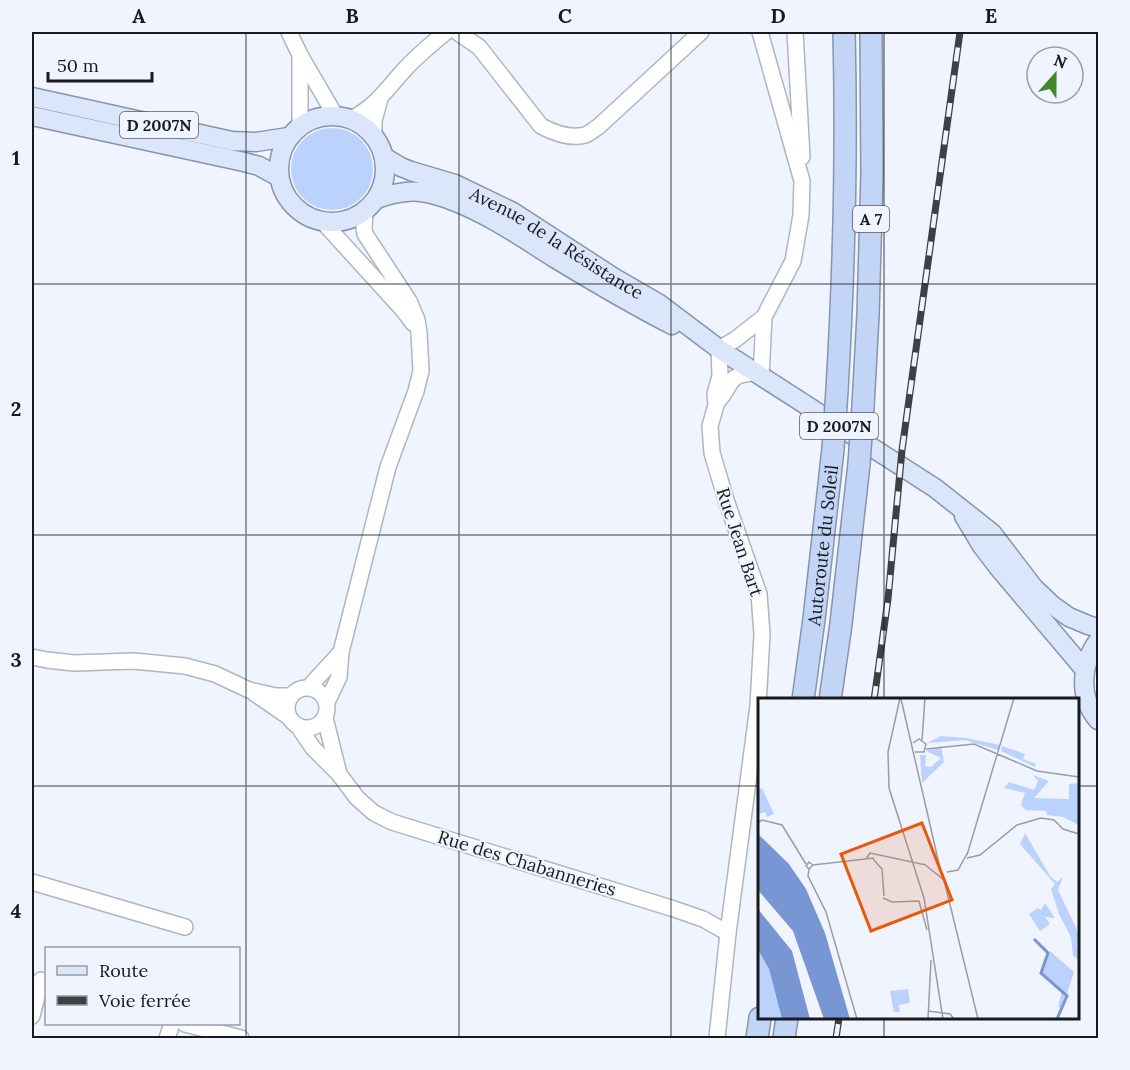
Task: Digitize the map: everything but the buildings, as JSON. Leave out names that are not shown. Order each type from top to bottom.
[{"type":"highway","name":"Autoroute du Soleil","points":[[803,698],[833,449],[837,390],[846,172],[844,32]]},
{"type":"highway","name":"Autoroute du Soleil","points":[[830,698],[859,464],[863,406],[872,174],[871,32]]},
{"type":"highway","points":[[757,1038],[760,1019]]},
{"type":"highway","points":[[784,1038],[787,1019]]},
{"type":"main road","name":"D 2007N","points":[[32,97],[232,141],[255,142],[294,131]]},
{"type":"main road","name":"D 2007N","points":[[32,116],[244,162],[259,166],[279,177]]},
{"type":"main road","points":[[322,116],[343,117],[363,125],[374,135],[384,157],[385,178],[382,189],[371,205],[356,217],[345,221],[323,222],[305,215],[291,203],[281,187],[278,163],[282,149],[294,131],[310,119],[322,116]]},
{"type":"main road","name":"Avenue de la Résistance","points":[[384,157],[411,171],[455,184],[513,212],[613,277],[658,303],[719,349],[919,477],[957,505],[992,533],[1034,588],[1046,599],[1069,617],[1098,628]]},
{"type":"main road","name":"Avenue de la Résistance","points":[[371,205],[393,193],[421,192],[467,206],[649,313],[719,349]]},
{"type":"main road","name":"Avenue de la Résistance","points":[[957,505],[998,567],[1085,670]]},
{"type":"main road","points":[[1098,641],[1085,670],[1085,694],[1098,720]]},
{"type":"street","points":[[289,32],[300,55],[343,117],[372,106],[418,55],[446,32]]},
{"type":"street","points":[[457,32],[479,47],[541,126],[555,134],[586,135],[598,127],[701,32]]},
{"type":"street","points":[[760,32],[802,181]]},
{"type":"street","points":[[758,375],[764,317],[793,261],[801,215],[802,160],[795,32]]},
{"type":"street","points":[[294,131],[300,55]]},
{"type":"street","points":[[374,135],[374,121],[380,98]]},
{"type":"street","points":[[327,702],[339,677],[341,652],[388,467],[417,391],[421,371],[417,320],[409,301],[365,234],[364,228],[371,205]]},
{"type":"street","points":[[323,222],[404,311],[419,333]]},
{"type":"street","points":[[719,349],[764,317]]},
{"type":"street","name":"Rue Jean Bart","points":[[716,405],[715,394],[720,376],[719,349]]},
{"type":"street","name":"Rue Jean Bart","points":[[758,375],[741,374],[733,379],[716,405],[710,426],[712,453],[759,594],[762,634],[758,698]]},
{"type":"street","points":[[309,687],[341,652]]},
{"type":"street","points":[[32,657],[74,663],[134,661],[168,664],[215,674],[249,690],[294,722],[306,728],[313,728],[325,718],[327,702],[324,695],[309,687],[300,688],[290,696],[287,710],[294,722]]},
{"type":"street","points":[[249,690],[276,696],[290,696]]},
{"type":"street","name":"Rue Jean Bart","points":[[717,1038],[728,933],[758,706]]},
{"type":"street","name":"Rue des Chabanneries","points":[[325,718],[339,774]]},
{"type":"street","name":"Rue des Chabanneries","points":[[294,722],[313,748],[339,774],[357,798],[374,813],[392,822],[671,908],[703,919],[728,933]]},
{"type":"street","points":[[32,882],[185,927]]},
{"type":"street","points":[[32,1016],[40,980]]},
{"type":"street","points":[[192,1025],[241,1038]]},
{"type":"shaded area","points":[[332,128],[348,131],[361,140],[370,153],[373,169],[370,185],[361,198],[348,207],[332,210],[316,207],[303,198],[294,185],[291,169],[294,153],[303,140],[316,131]]},
{"type":"railway","points":[[874,698],[888,599],[902,450],[960,32]]},
{"type":"railway","points":[[836,1038],[839,1019]]}]
